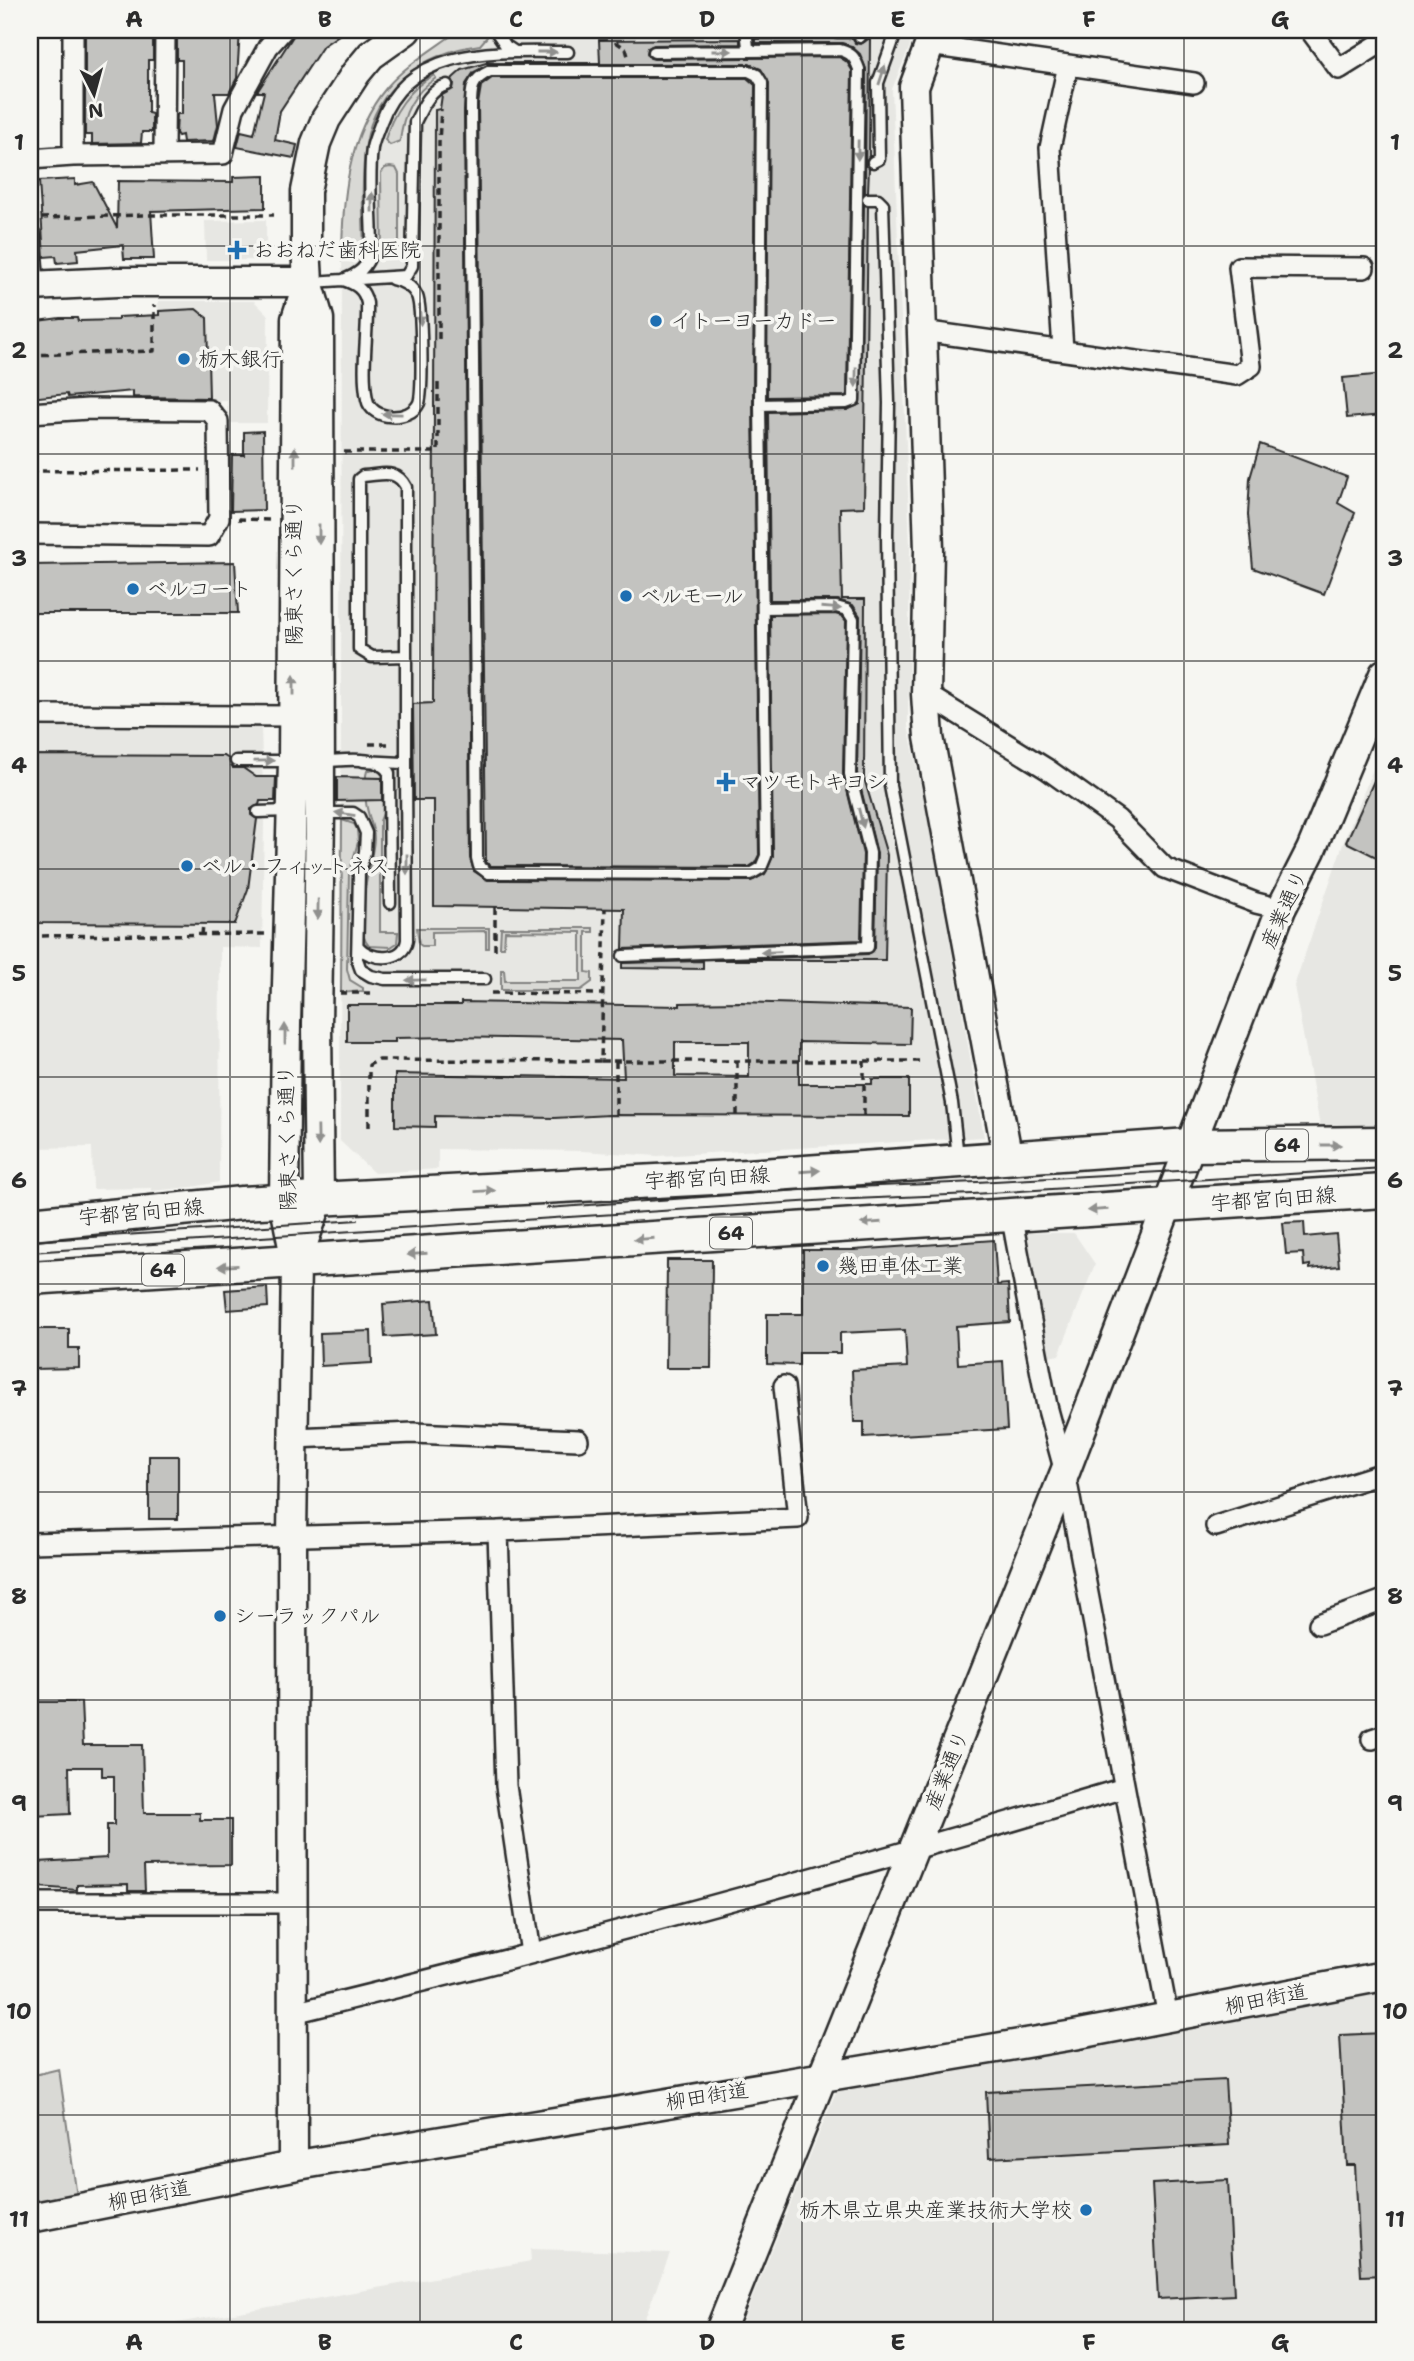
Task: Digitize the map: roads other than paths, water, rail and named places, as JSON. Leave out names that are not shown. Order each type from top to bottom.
[{"type":"main road","name":"宇都宮向田線","points":[[30,1224],[284,1201],[704,1178],[1189,1145],[1384,1143]]},
{"type":"main road","name":"宇都宮向田線","points":[[30,1278],[1384,1191]]},
{"type":"street","points":[[73,30],[73,156]]},
{"type":"street","points":[[164,154],[165,30]]},
{"type":"street","points":[[30,159],[223,153],[234,109],[266,38],[282,30]]},
{"type":"street","name":"陽東さくら通り","points":[[296,1262],[284,1201],[285,1023],[292,811],[306,761],[319,319],[308,282],[306,191],[316,144],[326,119],[372,55],[406,30]]},
{"type":"street","points":[[1310,30],[1339,69],[1384,41]]},
{"type":"street","points":[[1004,1157],[1005,1143],[929,737],[926,694],[929,550],[914,87],[932,37],[1068,65],[1194,83]]},
{"type":"street","points":[[1063,351],[1050,148],[1068,65]]},
{"type":"street","points":[[30,236],[32,286],[103,282],[308,282]]},
{"type":"street","points":[[922,331],[1237,375],[1251,366],[1238,267],[1364,268]]},
{"type":"street","name":"陽東さくら通り","points":[[296,1262],[319,1199],[317,1025],[320,813],[293,716],[296,319],[308,282]]},
{"type":"street","points":[[30,413],[88,409],[209,410],[218,421],[219,470],[219,518],[209,536],[30,534]]},
{"type":"street","name":"産業通り","points":[[720,2331],[1065,1472],[1281,909],[1311,850],[1384,678]]},
{"type":"street","points":[[926,694],[1047,769],[1117,819],[1165,868],[1256,903],[1281,909]]},
{"type":"street","points":[[30,715],[293,716]]},
{"type":"street","points":[[1010,1214],[1047,1406],[1065,1472],[1168,2017]]},
{"type":"street","points":[[293,2166],[292,1536],[296,1262]]},
{"type":"street","points":[[30,1543],[498,1531],[798,1518],[784,1386]]},
{"type":"street","points":[[294,1438],[414,1433],[578,1440]]},
{"type":"street","points":[[1216,1526],[1384,1473]]},
{"type":"street","points":[[498,1531],[506,1786],[531,1953]]},
{"type":"street","points":[[1319,1623],[1384,1600]]},
{"type":"street","points":[[293,2013],[531,1953],[915,1850],[1124,1788]]},
{"type":"street","points":[[30,1903],[293,1903]]},
{"type":"street","name":"柳田街道","points":[[30,2218],[293,2166],[1168,2017],[1384,1976]]},
{"type":"lane","points":[[495,30],[506,46],[516,52]]},
{"type":"lane","points":[[746,30],[748,47],[753,51]]},
{"type":"lane","points":[[873,162],[879,159],[878,83],[897,30]]},
{"type":"lane","points":[[654,52],[840,50],[856,58],[859,69],[854,400],[846,404],[760,405]]},
{"type":"lane","points":[[343,280],[362,271],[369,262],[372,250],[372,146],[386,108],[400,88],[439,63],[484,54],[568,52]]},
{"type":"lane","points":[[490,71],[749,71],[757,75],[762,83],[760,405],[766,856],[761,869],[751,874],[488,873],[479,866],[477,858],[471,111],[473,84],[479,76],[490,71]]},
{"type":"lane","points":[[308,282],[392,279],[406,276],[412,266],[415,122],[424,103],[440,87],[447,85]]},
{"type":"lane","points":[[868,199],[878,199],[883,204],[889,402],[887,534],[890,786],[951,1103],[958,1161]]},
{"type":"lane","points":[[343,280],[358,286],[368,303],[368,403],[377,413],[392,416],[409,413],[419,402],[421,355],[419,301],[407,284],[392,279]]},
{"type":"lane","points":[[358,946],[363,953],[370,956],[400,954],[406,947],[402,765],[406,753],[406,656],[406,487],[395,474],[363,476],[359,478],[359,649],[372,657],[406,656]]},
{"type":"lane","points":[[623,956],[868,947],[870,853],[850,774],[853,619],[847,610],[836,607],[762,608]]},
{"type":"lane","points":[[236,761],[363,761],[402,765]]},
{"type":"lane","points":[[363,761],[386,767],[389,773],[390,903]]},
{"type":"lane","points":[[258,812],[292,811]]},
{"type":"lane","points":[[320,813],[353,813],[359,817],[366,833],[365,852],[359,872],[357,959],[361,970],[371,976],[399,980],[485,979]]},
{"type":"tram line","points":[[30,1252],[830,1200],[973,1194],[1384,1168]]},
{"type":"tram line","points":[[547,1208],[830,1188],[1197,1170]]},
{"type":"tram line","points":[[30,1241],[358,1220]]},
{"type":"place","name":"おおねだ歯科医院","points":[[237,250]]},
{"type":"place","name":"イトーヨーカドー","points":[[656,321]]},
{"type":"place","name":"栃木銀行","points":[[184,359]]},
{"type":"place","name":"ベルコート","points":[[133,589]]},
{"type":"place","name":"ベルモール","points":[[626,596]]},
{"type":"place","name":"マツモトキヨシ","points":[[726,782]]},
{"type":"place","name":"ベル・フィットネス","points":[[187,866]]},
{"type":"place","name":"幾田車体工業","points":[[823,1266]]},
{"type":"place","name":"シーラックパル","points":[[220,1616]]},
{"type":"place","name":"栃木県立県央産業技術大学校","points":[[1086,2210]]}]
